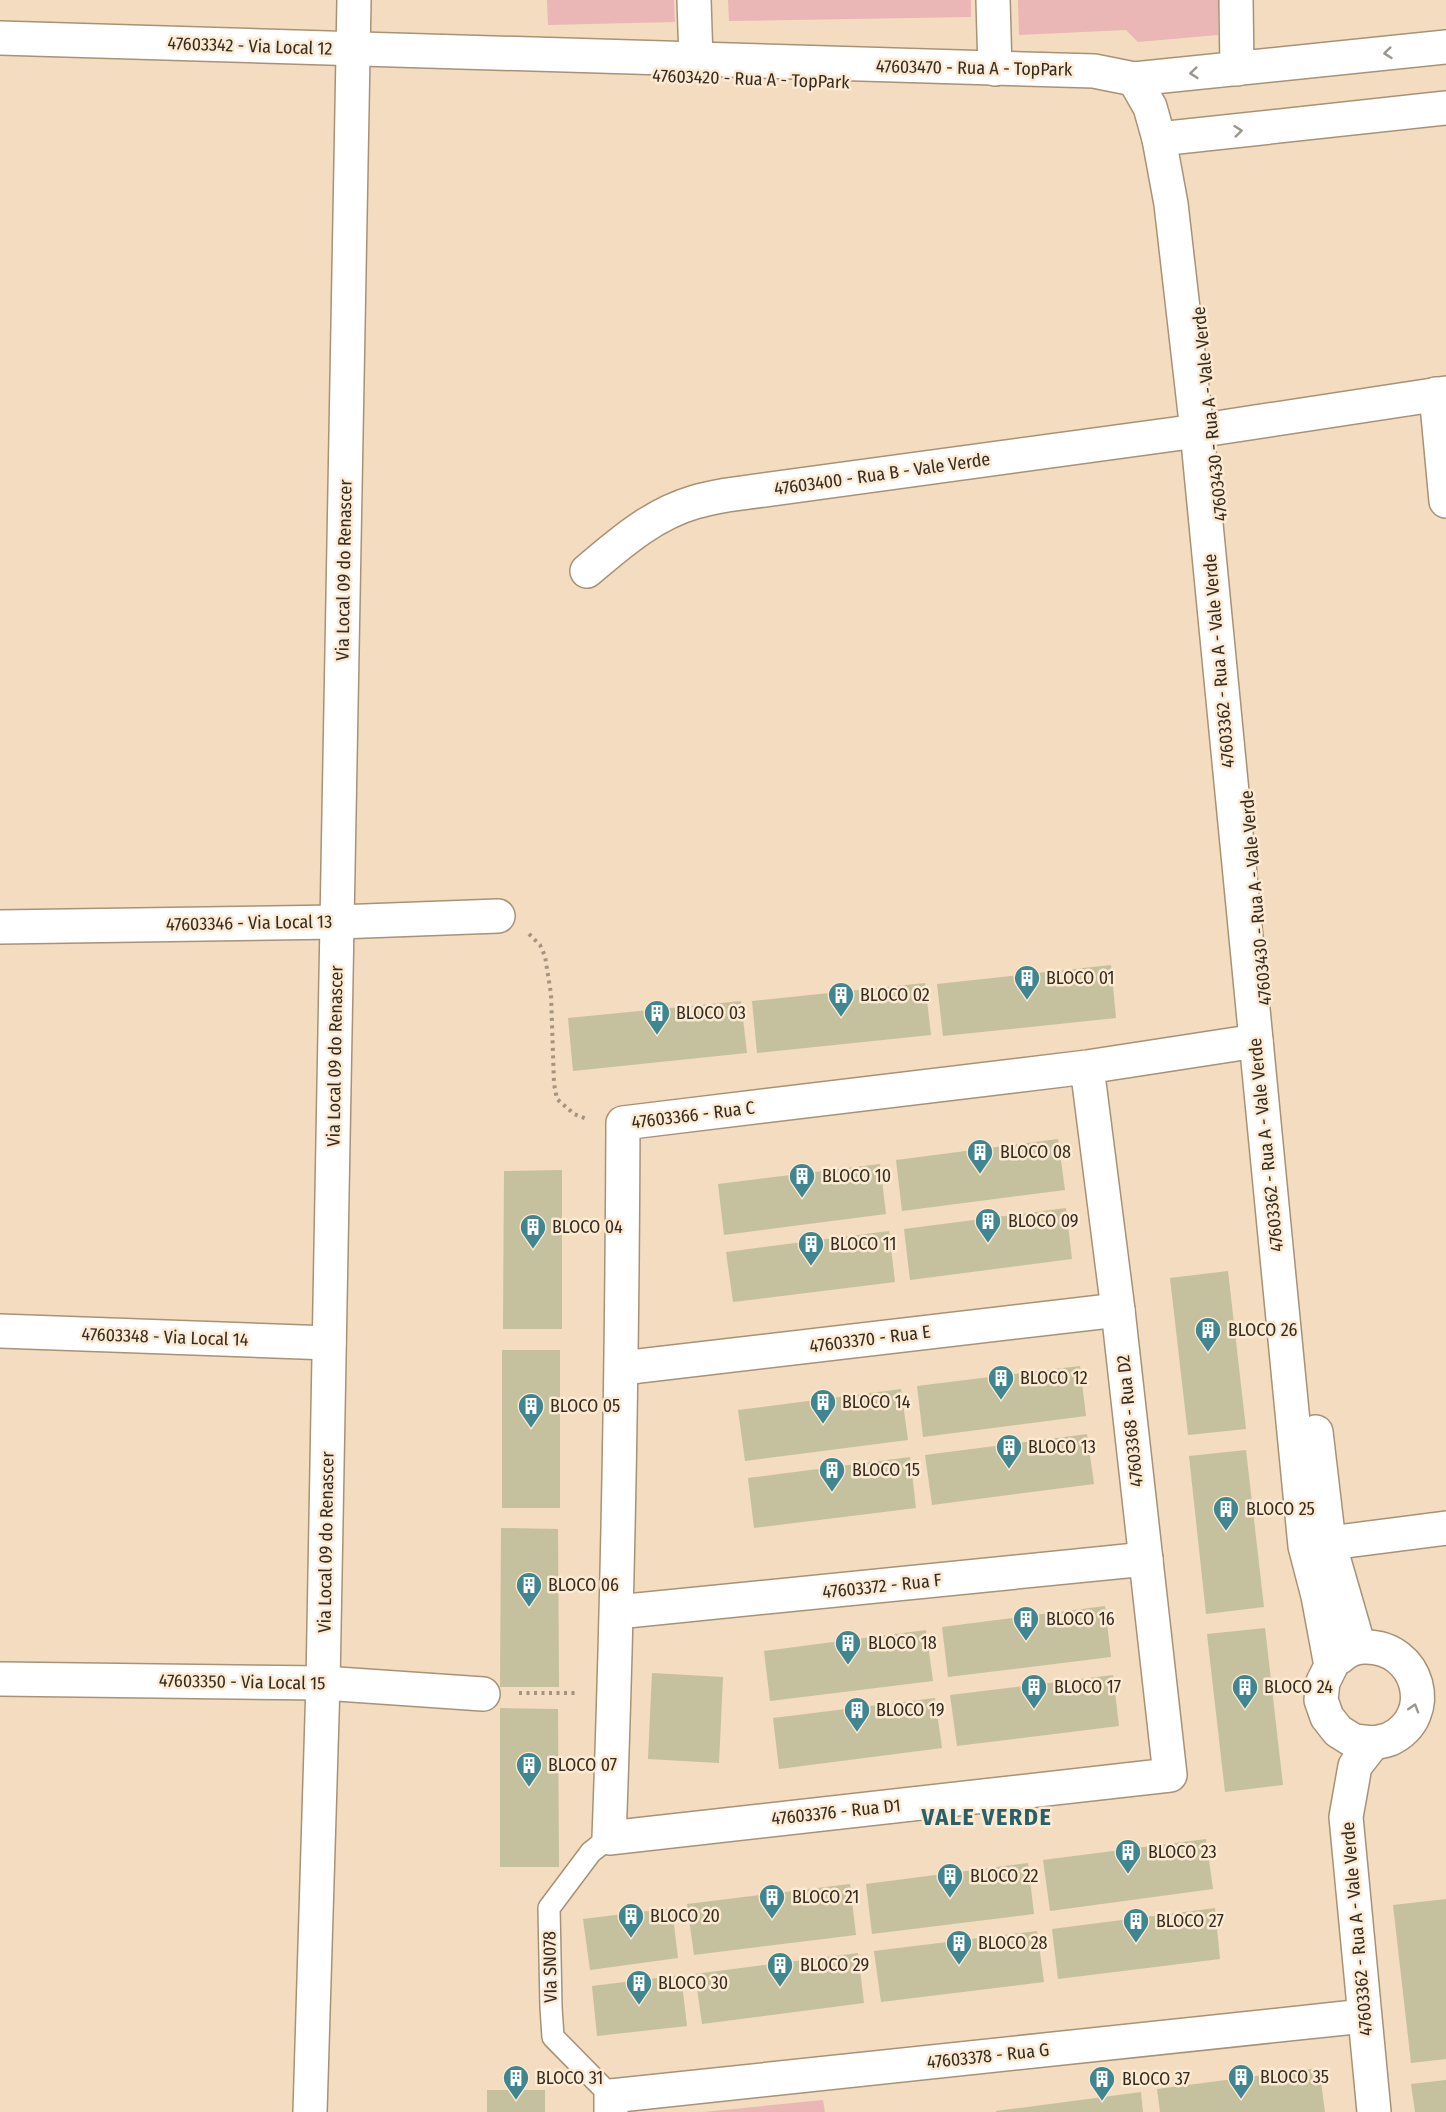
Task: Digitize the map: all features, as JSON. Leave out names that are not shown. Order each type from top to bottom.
[{"type":"street","name":"Via Local 09 do Renascer","points":[[310,2112],[323,1683],[354,0]]},
{"type":"street","points":[[694,0],[696,60]]},
{"type":"street","points":[[993,0],[995,69]]},
{"type":"street","points":[[1236,0],[1237,69]]},
{"type":"street","name":"47603342 - Via Local 12","points":[[0,39],[500,55]]},
{"type":"street","name":"47603470 - Rua A - TopPark","points":[[500,55],[1094,71],[1146,88],[1237,69],[1446,47]]},
{"type":"street","name":"47603420 - Rua A - TopPark","points":[[500,55],[519,72],[1095,91],[1146,88]]},
{"type":"street","points":[[1146,88],[1168,138],[1446,108]]},
{"type":"street","name":"47603362 - Rua A - Vale Verde","points":[[1168,138],[1170,204],[1205,430],[1256,1041],[1317,1544],[1318,1596],[1330,1666],[1323,1682],[1321,1700],[1327,1717],[1338,1731],[1354,1741],[1372,1743]]},
{"type":"street","points":[[1441,393],[1446,501]]},
{"type":"street","name":"47603400 - Rua B - Vale Verde","points":[[587,571],[622,541],[669,512],[694,502],[727,495],[1205,430],[1441,393]]},
{"type":"street","name":"47603430 - Rua A - Vale Verde","points":[[1205,430],[1269,1038],[1317,1544],[1359,1647]]},
{"type":"street","name":"47603346 - Via Local 13","points":[[0,927],[338,922],[498,916]]},
{"type":"street","name":"47603366 - Rua C","points":[[609,1838],[622,1368],[623,1123],[1087,1067],[1256,1041]]},
{"type":"street","name":"47603368 - Rua D2","points":[[1087,1067],[1118,1310],[1170,1775]]},
{"type":"street","name":"47603370 - Rua E","points":[[622,1368],[1118,1310]]},
{"type":"street","name":"47603348 - Via Local 14","points":[[0,1331],[329,1343]]},
{"type":"street","points":[[1317,1544],[1446,1528]]},
{"type":"street","name":"47603372 - Rua F","points":[[617,1612],[1146,1559]]},
{"type":"street","points":[[1330,1666],[1343,1653],[1359,1647],[1378,1646],[1394,1653],[1407,1664],[1416,1680],[1418,1694],[1416,1708],[1410,1720],[1402,1731],[1390,1739],[1372,1743]]},
{"type":"street","name":"47603350 - Via Local 15","points":[[0,1678],[323,1683],[483,1694]]},
{"type":"street","name":"47603362 - Rua A - Vale Verde","points":[[1372,1743],[1355,1766],[1346,1817],[1374,2112]]},
{"type":"street","name":"47603376 - Rua D1","points":[[609,1838],[1170,1775]]},
{"type":"street","name":"47603378 - Rua G","points":[[611,2104],[1364,2016]]},
{"type":"lane","name":"VIa SN078","points":[[609,1838],[591,1852],[549,1908],[551,2007],[554,2037],[611,2104]]},
{"type":"path","points":[[498,916],[530,934],[540,945],[545,956],[551,994],[554,1084],[557,1099],[574,1114],[600,1124],[623,1123]]},
{"type":"path","points":[[483,1694],[614,1692]]},
{"type":"shaded area","points":[[547,0],[674,0],[675,22],[548,25]]},
{"type":"shaded area","points":[[728,0],[971,0],[971,17],[729,21]]},
{"type":"shaded area","points":[[1018,0],[1218,0],[1218,35],[1138,42],[1126,30],[1019,35]]},
{"type":"shaded area","points":[[823,2100],[825,2112],[703,2112]]},
{"type":"building","name":"BLOCO 01","points":[[1111,965],[1116,1018],[943,1036],[937,984]]},
{"type":"building","name":"BLOCO 02","points":[[925,983],[931,1035],[757,1053],[752,1001]]},
{"type":"building","name":"BLOCO 03","points":[[741,1001],[747,1053],[573,1071],[568,1018]]},
{"type":"building","name":"BLOCO 08","points":[[1058,1139],[1065,1190],[902,1211],[896,1160]]},
{"type":"building","name":"BLOCO 10","points":[[880,1164],[886,1214],[724,1235],[718,1184]]},
{"type":"building","name":"BLOCO 04","points":[[562,1170],[562,1329],[503,1329],[504,1171]]},
{"type":"building","name":"BLOCO 09","points":[[1066,1208],[1072,1259],[910,1280],[904,1229]]},
{"type":"building","name":"BLOCO 11","points":[[889,1231],[895,1282],[733,1302],[726,1252]]},
{"type":"building","name":"BLOCO 26","points":[[1228,1271],[1246,1429],[1188,1435],[1170,1278]]},
{"type":"building","name":"BLOCO 05","points":[[502,1350],[560,1350],[560,1508],[502,1508]]},
{"type":"building","name":"BLOCO 12","points":[[1080,1366],[1086,1416],[923,1437],[917,1386]]},
{"type":"building","name":"BLOCO 14","points":[[901,1389],[908,1440],[745,1461],[738,1410]]},
{"type":"building","name":"BLOCO 13","points":[[1087,1434],[1094,1484],[932,1505],[925,1455]]},
{"type":"building","name":"BLOCO 25","points":[[1246,1450],[1264,1607],[1206,1614],[1189,1456]]},
{"type":"building","name":"BLOCO 15","points":[[910,1457],[916,1508],[754,1528],[748,1478]]},
{"type":"building","name":"BLOCO 06","points":[[501,1528],[558,1529],[559,1687],[500,1687]]},
{"type":"building","name":"BLOCO 16","points":[[1105,1606],[1111,1657],[948,1677],[942,1627]]},
{"type":"building","name":"BLOCO 24","points":[[1265,1628],[1283,1785],[1225,1792],[1207,1634]]},
{"type":"building","name":"BLOCO 18","points":[[926,1630],[933,1681],[770,1701],[764,1651]]},
{"type":"building","points":[[652,1673],[723,1677],[719,1763],[648,1759]]},
{"type":"building","name":"BLOCO 17","points":[[1113,1675],[1119,1726],[957,1746],[950,1695]]},
{"type":"building","name":"BLOCO 19","points":[[935,1698],[942,1748],[779,1769],[773,1718]]},
{"type":"building","name":"BLOCO 07","points":[[500,1708],[558,1709],[559,1867],[500,1867]]},
{"type":"building","name":"BLOCO 23","points":[[1206,1839],[1213,1889],[1050,1911],[1043,1860]]},
{"type":"building","name":"BLOCO 22","points":[[1028,1863],[1034,1914],[872,1934],[866,1884]]},
{"type":"building","name":"BLOCO 21","points":[[850,1884],[856,1935],[694,1955],[687,1904]]},
{"type":"building","points":[[1446,1899],[1446,2059],[1411,2063],[1393,1905]]},
{"type":"building","name":"BLOCO 20","points":[[672,1908],[678,1958],[590,1970],[583,1919]]},
{"type":"building","name":"BLOCO 27","points":[[1215,1908],[1220,1959],[1058,1979],[1052,1929]]},
{"type":"building","name":"BLOCO 28","points":[[1037,1931],[1044,1982],[881,2002],[874,1951]]},
{"type":"building","name":"BLOCO 29","points":[[858,1953],[864,2003],[702,2024],[695,1974]]},
{"type":"building","name":"BLOCO 30","points":[[681,1975],[687,2026],[597,2036],[592,1986]]},
{"type":"building","name":"BLOCO 35","points":[[1319,2068],[1325,2112],[1160,2112],[1157,2089]]},
{"type":"building","points":[[1446,2080],[1446,2112],[1415,2112],[1411,2084]]},
{"type":"building","name":"BLOCO 31","points":[[487,2090],[545,2090],[545,2112],[487,2112]]},
{"type":"building","name":"BLOCO 37","points":[[1141,2092],[1143,2112],[996,2112],[996,2111]]},
{"type":"place","name":"BLOCO 01","points":[[1027,1001]]},
{"type":"place","name":"BLOCO 02","points":[[841,1018]]},
{"type":"place","name":"BLOCO 03","points":[[657,1036]]},
{"type":"place","name":"BLOCO 08","points":[[980,1175]]},
{"type":"place","name":"BLOCO 10","points":[[802,1199]]},
{"type":"place","name":"BLOCO 09","points":[[988,1244]]},
{"type":"place","name":"BLOCO 04","points":[[533,1250]]},
{"type":"place","name":"BLOCO 11","points":[[811,1267]]},
{"type":"place","name":"BLOCO 26","points":[[1208,1353]]},
{"type":"place","name":"BLOCO 12","points":[[1001,1401]]},
{"type":"place","name":"BLOCO 14","points":[[823,1425]]},
{"type":"place","name":"BLOCO 05","points":[[531,1429]]},
{"type":"place","name":"BLOCO 13","points":[[1009,1470]]},
{"type":"place","name":"BLOCO 15","points":[[832,1493]]},
{"type":"place","name":"BLOCO 25","points":[[1226,1532]]},
{"type":"place","name":"BLOCO 06","points":[[529,1608]]},
{"type":"place","name":"BLOCO 16","points":[[1026,1642]]},
{"type":"place","name":"BLOCO 18","points":[[848,1666]]},
{"type":"place","name":"BLOCO 17","points":[[1034,1710]]},
{"type":"place","name":"BLOCO 24","points":[[1245,1710]]},
{"type":"place","name":"BLOCO 19","points":[[857,1733]]},
{"type":"place","name":"BLOCO 07","points":[[529,1788]]},
{"type":"place","name":"BLOCO 23","points":[[1128,1875]]},
{"type":"place","name":"BLOCO 22","points":[[950,1899]]},
{"type":"place","name":"BLOCO 21","points":[[772,1920]]},
{"type":"place","name":"BLOCO 20","points":[[631,1939]]},
{"type":"place","name":"BLOCO 27","points":[[1136,1944]]},
{"type":"place","name":"BLOCO 28","points":[[959,1966]]},
{"type":"place","name":"BLOCO 29","points":[[780,1988]]},
{"type":"place","name":"BLOCO 30","points":[[639,2006]]},
{"type":"place","name":"BLOCO 35","points":[[1241,2100]]},
{"type":"place","name":"BLOCO 31","points":[[516,2101]]},
{"type":"place","name":"BLOCO 37","points":[[1102,2102]]},
{"type":"district","name":"VALE VERDE","points":[[987,1817]]}]
